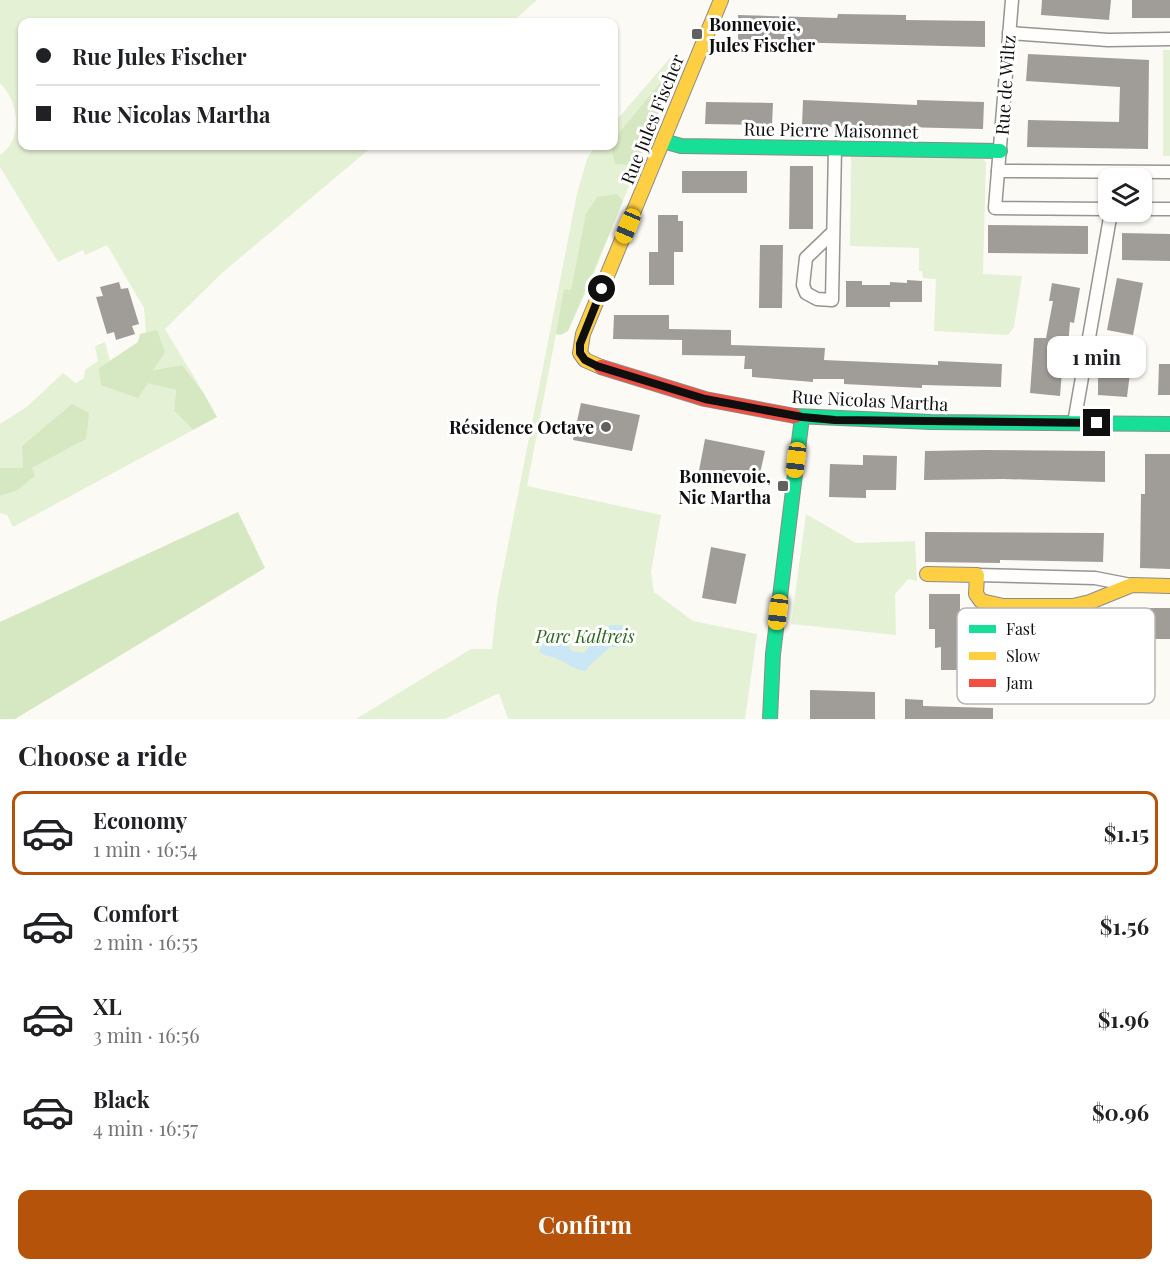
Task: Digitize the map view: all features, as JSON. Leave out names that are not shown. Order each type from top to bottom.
[{"type":"street","name":"Rue Jules Fischer","points":[[580,353],[583,334],[721,0]]},
{"type":"street","name":"Rue de Wiltz","points":[[1012,0],[995,208],[1098,210]]},
{"type":"street","points":[[1009,33],[1108,40],[1170,39]]},
{"type":"street","name":"Rue Pierre Maisonnet","points":[[663,141],[681,146],[1000,151]]},
{"type":"street","points":[[833,232],[806,258],[803,285],[806,293],[817,299],[832,300],[835,148]]},
{"type":"street","points":[[998,171],[1170,172]]},
{"type":"street","points":[[1152,209],[1170,209]]},
{"type":"street","points":[[1074,423],[1108,222]]},
{"type":"street","name":"Rue Nicolas Martha","points":[[580,353],[585,360],[597,366],[680,392],[802,417],[931,422],[1170,424]]},
{"type":"street","points":[[770,719],[773,654],[802,417]]},
{"type":"street","points":[[927,574],[1095,578],[1132,585],[1170,586]]},
{"type":"street","points":[[977,575],[976,594],[981,601],[1003,606],[1073,606],[1090,602],[1132,585]]},
{"type":"green space","points":[[0,0],[537,0],[517,18],[18,18],[18,150],[368,150],[223,272],[165,329],[203,392],[182,365],[152,370],[157,330],[146,334],[144,308],[107,245],[85,255],[83,250],[58,262],[0,167],[0,155],[13,140],[16,120],[11,100],[0,83]]},
{"type":"green space","points":[[1163,50],[1170,50],[1170,156],[1163,156]]},
{"type":"green space","name":"Parc Kaltreis","points":[[676,51],[679,54],[672,64],[676,69],[590,283],[568,331],[556,334],[527,486],[661,515],[651,572],[654,592],[693,621],[757,634],[745,719],[508,719],[499,693],[445,719],[356,719],[471,649],[492,649],[497,601],[577,194],[587,159],[593,150],[618,150],[618,118]]},
{"type":"green space","points":[[674,66],[676,69],[637,165],[615,164],[612,150],[618,150],[618,134]]},
{"type":"green space","points":[[851,155],[981,157],[986,162],[983,274],[1022,276],[1014,327],[1008,335],[934,331],[936,279],[923,278],[922,271],[919,271],[919,248],[850,246]]},
{"type":"green space","points":[[617,194],[623,201],[568,331],[561,335],[556,334],[564,289],[571,290],[586,214],[597,197]]},
{"type":"green space","points":[[157,330],[165,352],[153,370],[182,365],[203,392],[217,417],[193,430],[174,411],[176,390],[148,383],[138,398],[101,385],[99,368],[138,342],[140,334]]},
{"type":"green space","points":[[105,342],[110,361],[99,368],[176,390],[174,411],[193,430],[13,527],[7,515],[0,513],[0,496],[16,491],[32,468],[86,439],[23,468],[0,468],[0,424],[28,406],[63,373],[76,383],[84,378],[85,370],[98,361],[95,346]]},
{"type":"green space","points":[[72,404],[89,413],[86,439],[32,468],[35,476],[16,491],[0,496],[0,468],[23,468],[22,446]]},
{"type":"green space","points":[[238,512],[265,568],[15,719],[0,719],[0,622]]},
{"type":"green space","points":[[806,514],[856,543],[915,541],[917,581],[908,579],[895,594],[896,635],[791,624]]},
{"type":"water","points":[[611,625],[621,625],[628,635],[628,640],[617,647],[609,647],[586,671],[539,652],[543,643],[553,637],[566,642],[572,651],[584,653],[603,629]]},
{"type":"building","points":[[1042,0],[1111,0],[1109,20],[1041,15]]},
{"type":"building","points":[[1132,0],[1170,0],[1170,18],[1132,18]]},
{"type":"building","points":[[838,14],[906,15],[906,20],[985,21],[985,47],[738,41],[738,15],[837,18]]},
{"type":"building","points":[[1028,54],[1149,60],[1148,149],[1027,147],[1028,120],[1119,122],[1120,87],[1026,81]]},
{"type":"building","points":[[803,100],[917,105],[917,100],[984,102],[983,129],[901,127],[900,131],[802,125]]},
{"type":"building","points":[[706,102],[773,103],[772,125],[705,124]]},
{"type":"building","points":[[790,166],[813,166],[813,229],[789,229]]},
{"type":"building","points":[[682,171],[747,171],[747,193],[682,193]]},
{"type":"building","points":[[658,215],[678,215],[678,221],[683,221],[683,252],[674,252],[674,285],[649,285],[649,252],[658,252]]},
{"type":"building","points":[[988,225],[1088,226],[1088,254],[988,253]]},
{"type":"building","points":[[1122,233],[1170,234],[1170,261],[1122,260]]},
{"type":"building","points":[[760,245],[783,245],[782,308],[759,308]]},
{"type":"building","points":[[1117,278],[1143,283],[1133,335],[1107,330]]},
{"type":"building","points":[[907,280],[922,281],[922,302],[890,302],[890,307],[846,307],[846,281],[862,281],[862,285],[890,285],[890,282],[907,283]]},
{"type":"building","points":[[119,282],[121,289],[128,288],[139,324],[132,326],[135,334],[116,340],[114,332],[107,334],[96,297],[103,296],[100,287]]},
{"type":"building","points":[[1052,283],[1080,288],[1074,323],[1070,322],[1067,359],[1063,358],[1060,396],[1030,393],[1034,338],[1046,338],[1053,301],[1049,301]]},
{"type":"building","points":[[614,315],[669,315],[669,329],[731,330],[731,345],[825,348],[824,360],[938,365],[938,361],[1002,364],[1001,387],[922,385],[922,388],[844,384],[844,379],[813,379],[813,382],[752,377],[752,369],[744,369],[745,356],[682,355],[682,340],[613,339]]},
{"type":"building","points":[[1103,352],[1132,357],[1127,397],[1098,395],[1098,374]]},
{"type":"building","points":[[1159,364],[1170,364],[1170,395],[1158,395]]},
{"type":"building","name":"Résidence Octave","points":[[581,403],[640,415],[632,451],[573,440]]},
{"type":"building","points":[[705,439],[765,451],[757,487],[698,476]]},
{"type":"building","points":[[925,451],[1105,451],[1105,482],[1004,479],[924,480]]},
{"type":"building","points":[[1145,454],[1170,454],[1170,569],[1140,568],[1141,494],[1145,494]]},
{"type":"building","points":[[863,455],[897,456],[896,490],[866,490],[866,498],[829,497],[830,464],[863,465]]},
{"type":"building","points":[[925,532],[1104,533],[1103,562],[1000,560],[1000,563],[925,562]]},
{"type":"building","points":[[711,547],[746,554],[736,604],[702,598]]},
{"type":"building","points":[[929,594],[960,594],[960,608],[957,608],[957,670],[941,670],[941,647],[935,648],[935,629],[929,629]]},
{"type":"building","points":[[1155,608],[1170,608],[1170,639],[1155,639]]},
{"type":"building","points":[[810,690],[875,692],[875,719],[810,719]]},
{"type":"building","points":[[905,699],[923,700],[923,706],[993,708],[993,719],[905,719]]},
{"type":"traffic: fast","points":[[663,141],[681,146],[1000,151]]},
{"type":"traffic: fast","points":[[795,416],[931,422],[1170,424]]},
{"type":"traffic: fast","points":[[770,719],[773,654],[802,417]]},
{"type":"traffic: slow","points":[[601,367],[585,360],[580,353],[583,334],[721,0]]},
{"type":"traffic: slow","points":[[927,574],[977,575],[976,594],[981,601],[1003,606],[1073,606],[1090,602],[1132,585],[1170,586]]},
{"type":"traffic: jam","points":[[601,367],[705,399],[795,416]]},
{"type":"place","name":"Bonnevoie, Jules Fischer","points":[[697,34]]},
{"type":"place","name":"Résidence Octave","points":[[606,427]]},
{"type":"place","name":"Bonnevoie, Nic Martha","points":[[783,486]]},
{"type":"route","points":[[602,289],[580,344],[580,353],[585,360],[597,366],[705,399],[802,417],[835,420],[1097,423]]}]
